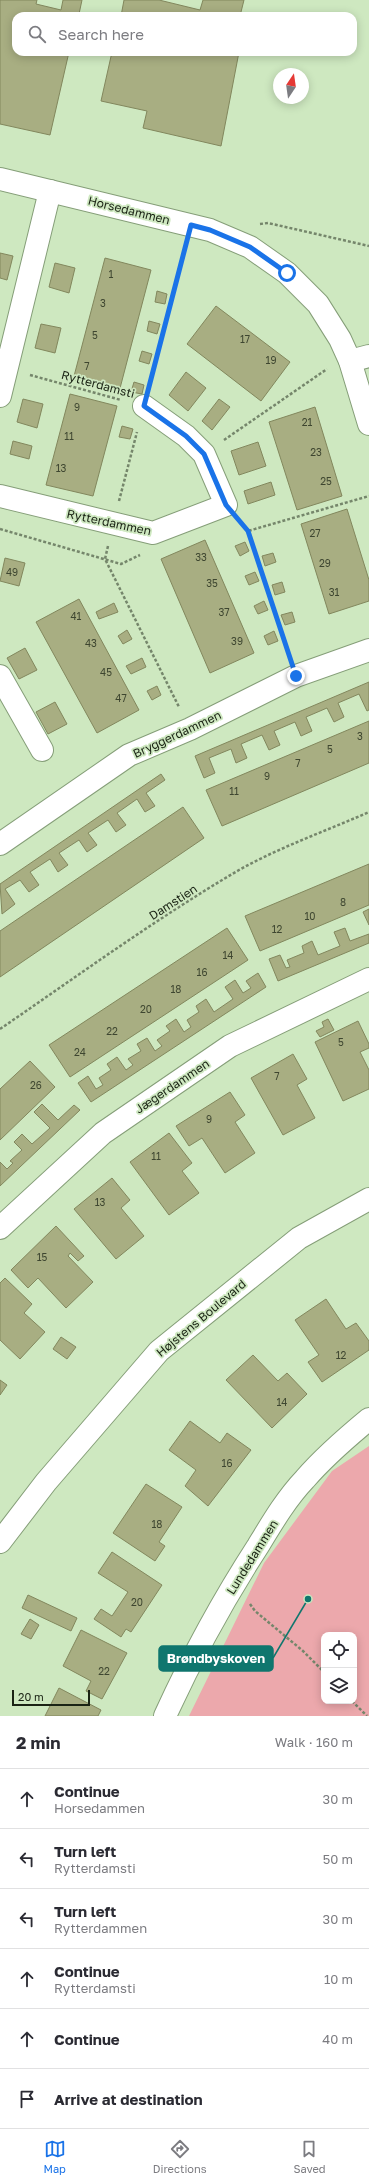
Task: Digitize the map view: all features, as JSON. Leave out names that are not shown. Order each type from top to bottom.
[{"type":"street","name":"Horsedammen","points":[[0,180],[210,230],[250,247],[287,273],[318,304],[340,339],[360,359],[369,424]]},
{"type":"street","points":[[0,396],[50,191]]},
{"type":"street","points":[[144,406],[186,436],[204,454],[226,505]]},
{"type":"street","name":"Rytterdammen","points":[[0,496],[153,533],[226,505]]},
{"type":"street","name":"Bryggerdammen","points":[[0,844],[129,755],[190,729],[296,676],[369,650]]},
{"type":"street","points":[[0,676],[42,750]]},
{"type":"street","name":"Jægerdammen","points":[[0,1228],[103,1133],[230,1046],[369,979]]},
{"type":"street","name":"Højstens Boulevard","points":[[0,1542],[46,1482],[159,1351],[299,1238],[369,1199]]},
{"type":"street","name":"Lundedammen","points":[[165,1716],[181,1681],[234,1583],[278,1514],[304,1480],[342,1441],[369,1420]]},
{"type":"path","points":[[253,225],[268,223],[369,246]]},
{"type":"path","name":"Rytterdamsti","points":[[7,369],[144,406],[191,225]]},
{"type":"path","points":[[204,454],[325,370],[360,359]]},
{"type":"path","points":[[144,406],[105,559],[190,729]]},
{"type":"path","points":[[248,531],[369,496]]},
{"type":"path","points":[[226,505],[248,531],[296,676]]},
{"type":"path","name":"Damstien","points":[[0,1029],[149,928],[239,870],[279,850],[369,812]]},
{"type":"path","points":[[234,1583],[255,1611],[303,1651],[321,1669]]},
{"type":"path","points":[[355,1704],[367,1716]]},
{"type":"shaded area","points":[[369,1446],[369,1716],[189,1716],[264,1563],[332,1471]]},
{"type":"building","points":[[0,0],[37,0],[36,4],[61,10],[63,0],[82,0],[79,12],[12,12],[12,56],[68,56],[50,135],[0,124]]},
{"type":"building","points":[[124,0],[159,0],[200,10],[203,0],[244,0],[241,12],[122,12]]},
{"type":"building","points":[[111,56],[238,56],[221,146],[143,128],[147,111],[101,101]]},
{"type":"building","points":[[0,253],[13,256],[7,280],[0,278]]},
{"type":"building","points":[[105,258],[151,270],[119,392],[73,380]]},
{"type":"building","points":[[55,263],[75,268],[69,293],[49,287]]},
{"type":"building","points":[[157,291],[167,294],[165,304],[155,302]]},
{"type":"building","points":[[216,306],[290,362],[261,401],[187,344]]},
{"type":"building","points":[[149,321],[160,324],[157,334],[147,331]]},
{"type":"building","points":[[41,324],[61,328],[55,353],[35,348]]},
{"type":"building","points":[[142,351],[152,354],[149,364],[139,361]]},
{"type":"building","points":[[186,372],[206,388],[188,411],[169,395]]},
{"type":"building","points":[[134,382],[144,385],[142,394],[131,392]]},
{"type":"building","points":[[70,394],[117,406],[93,496],[46,485]]},
{"type":"building","points":[[23,399],[43,404],[37,428],[17,422]]},
{"type":"building","points":[[219,399],[230,407],[212,430],[202,421]]},
{"type":"building","points":[[315,407],[342,496],[297,510],[269,422]]},
{"type":"building","points":[[122,426],[133,429],[130,439],[119,437]]},
{"type":"building","points":[[13,441],[32,446],[29,459],[10,454]]},
{"type":"building","points":[[258,442],[266,466],[239,475],[231,451]]},
{"type":"building","points":[[271,482],[275,495],[248,504],[244,491]]},
{"type":"building","points":[[347,509],[369,580],[369,601],[329,614],[301,524]]},
{"type":"building","points":[[205,540],[254,653],[210,673],[161,559]]},
{"type":"building","points":[[245,542],[249,551],[240,556],[235,546]]},
{"type":"building","points":[[273,553],[276,562],[265,566],[262,556]]},
{"type":"building","points":[[5,558],[25,563],[19,586],[0,581]]},
{"type":"building","points":[[255,572],[259,581],[249,585],[245,576]]},
{"type":"building","points":[[282,582],[285,592],[275,595],[272,585]]},
{"type":"building","points":[[79,599],[139,710],[97,733],[36,622]]},
{"type":"building","points":[[264,601],[268,610],[258,614],[254,606]]},
{"type":"building","points":[[114,603],[118,612],[99,619],[96,612]]},
{"type":"building","points":[[292,612],[295,622],[285,625],[281,615]]},
{"type":"building","points":[[127,630],[132,639],[123,644],[118,636]]},
{"type":"building","points":[[274,631],[278,641],[268,645],[264,636]]},
{"type":"building","points":[[25,648],[37,670],[19,679],[7,658]]},
{"type":"building","points":[[142,658],[146,667],[131,674],[126,666]]},
{"type":"building","points":[[369,682],[369,710],[367,711],[359,694],[338,703],[344,717],[334,722],[327,708],[306,717],[312,731],[301,736],[295,722],[274,731],[280,745],[269,750],[262,735],[241,744],[247,758],[236,763],[231,749],[209,758],[215,773],[204,778],[195,756]]},
{"type":"building","points":[[157,686],[161,695],[152,700],[147,691]]},
{"type":"building","points":[[55,702],[67,724],[48,734],[36,712]]},
{"type":"building","points":[[369,721],[369,763],[222,826],[206,790]]},
{"type":"building","points":[[161,774],[165,780],[146,793],[155,806],[145,812],[137,799],[117,813],[126,825],[116,832],[108,820],[88,833],[97,845],[87,852],[79,840],[59,853],[68,865],[58,872],[50,859],[30,872],[39,885],[29,892],[20,880],[5,889],[15,904],[2,914],[0,884]]},
{"type":"building","points":[[183,807],[204,838],[0,977],[0,931]]},
{"type":"building","points":[[369,864],[369,905],[260,951],[245,916]]},
{"type":"building","points":[[369,909],[369,925],[363,912]]},
{"type":"building","points":[[227,928],[248,960],[70,1077],[49,1045]]},
{"type":"building","points":[[345,928],[350,941],[369,934],[369,943],[278,981],[269,959],[280,955],[286,968],[290,967],[287,960],[304,953],[302,946],[312,941],[318,955],[340,946],[334,932]]},
{"type":"building","points":[[258,973],[266,987],[91,1102],[78,1083],[88,1076],[96,1089],[103,1085],[99,1078],[111,1070],[107,1064],[117,1057],[126,1070],[133,1065],[128,1059],[141,1051],[137,1044],[147,1038],[155,1051],[162,1046],[157,1040],[170,1031],[166,1026],[176,1019],[184,1032],[191,1027],[187,1020],[199,1012],[196,1006],[206,999],[214,1012],[233,999],[225,987],[235,980],[243,993],[251,988],[246,981]]},
{"type":"building","points":[[328,1019],[334,1030],[320,1037],[316,1031],[324,1027],[322,1022]]},
{"type":"building","points":[[358,1021],[369,1044],[369,1048],[360,1052],[369,1070],[369,1089],[343,1101],[315,1042]]},
{"type":"building","points":[[293,1054],[307,1079],[297,1085],[315,1118],[283,1135],[251,1078]]},
{"type":"building","points":[[30,1061],[55,1087],[0,1140],[0,1089]]},
{"type":"building","points":[[230,1092],[245,1115],[235,1122],[255,1153],[225,1173],[202,1138],[189,1146],[176,1126]]},
{"type":"building","points":[[42,1104],[58,1120],[74,1105],[80,1110],[0,1186],[0,1162],[7,1169],[13,1163],[10,1161],[22,1150],[14,1142],[22,1134],[32,1144],[50,1128],[34,1112]]},
{"type":"building","points":[[169,1133],[192,1163],[182,1171],[199,1193],[169,1215],[130,1162]]},
{"type":"building","points":[[112,1178],[130,1200],[121,1208],[144,1236],[116,1259],[74,1209]]},
{"type":"building","points":[[56,1226],[84,1256],[78,1261],[70,1253],[68,1256],[93,1282],[66,1308],[38,1278],[28,1288],[11,1270]]},
{"type":"building","points":[[5,1278],[32,1304],[24,1313],[45,1332],[20,1359],[0,1340],[0,1283]]},
{"type":"building","points":[[326,1299],[346,1329],[356,1323],[369,1341],[369,1350],[322,1382],[308,1362],[319,1355],[295,1320]]},
{"type":"building","points":[[61,1337],[76,1347],[67,1359],[53,1349]]},
{"type":"building","points":[[253,1355],[278,1381],[287,1373],[307,1394],[272,1428],[226,1380]]},
{"type":"building","points":[[0,1380],[7,1385],[0,1395]]},
{"type":"building","points":[[190,1421],[220,1443],[227,1433],[251,1450],[208,1506],[185,1486],[196,1470],[169,1450]]},
{"type":"building","points":[[146,1484],[182,1507],[159,1542],[165,1546],[155,1561],[113,1533]]},
{"type":"building","points":[[112,1552],[162,1585],[131,1632],[126,1629],[121,1637],[94,1619],[101,1609],[112,1616],[128,1592],[98,1573]]},
{"type":"building","points":[[28,1595],[77,1618],[71,1631],[22,1608]]},
{"type":"building","points":[[30,1619],[39,1625],[31,1639],[21,1634]]},
{"type":"building","points":[[81,1630],[127,1653],[102,1699],[86,1691],[91,1681],[63,1666]]},
{"type":"building","points":[[59,1688],[101,1710],[98,1716],[45,1716]]},
{"type":"place","name":"Brøndbyskoven","points":[[308,1599]]},
{"type":"route","points":[[287,273],[250,247],[210,230],[191,225],[144,406],[186,436],[204,454],[226,505],[248,531],[296,676]]}]
